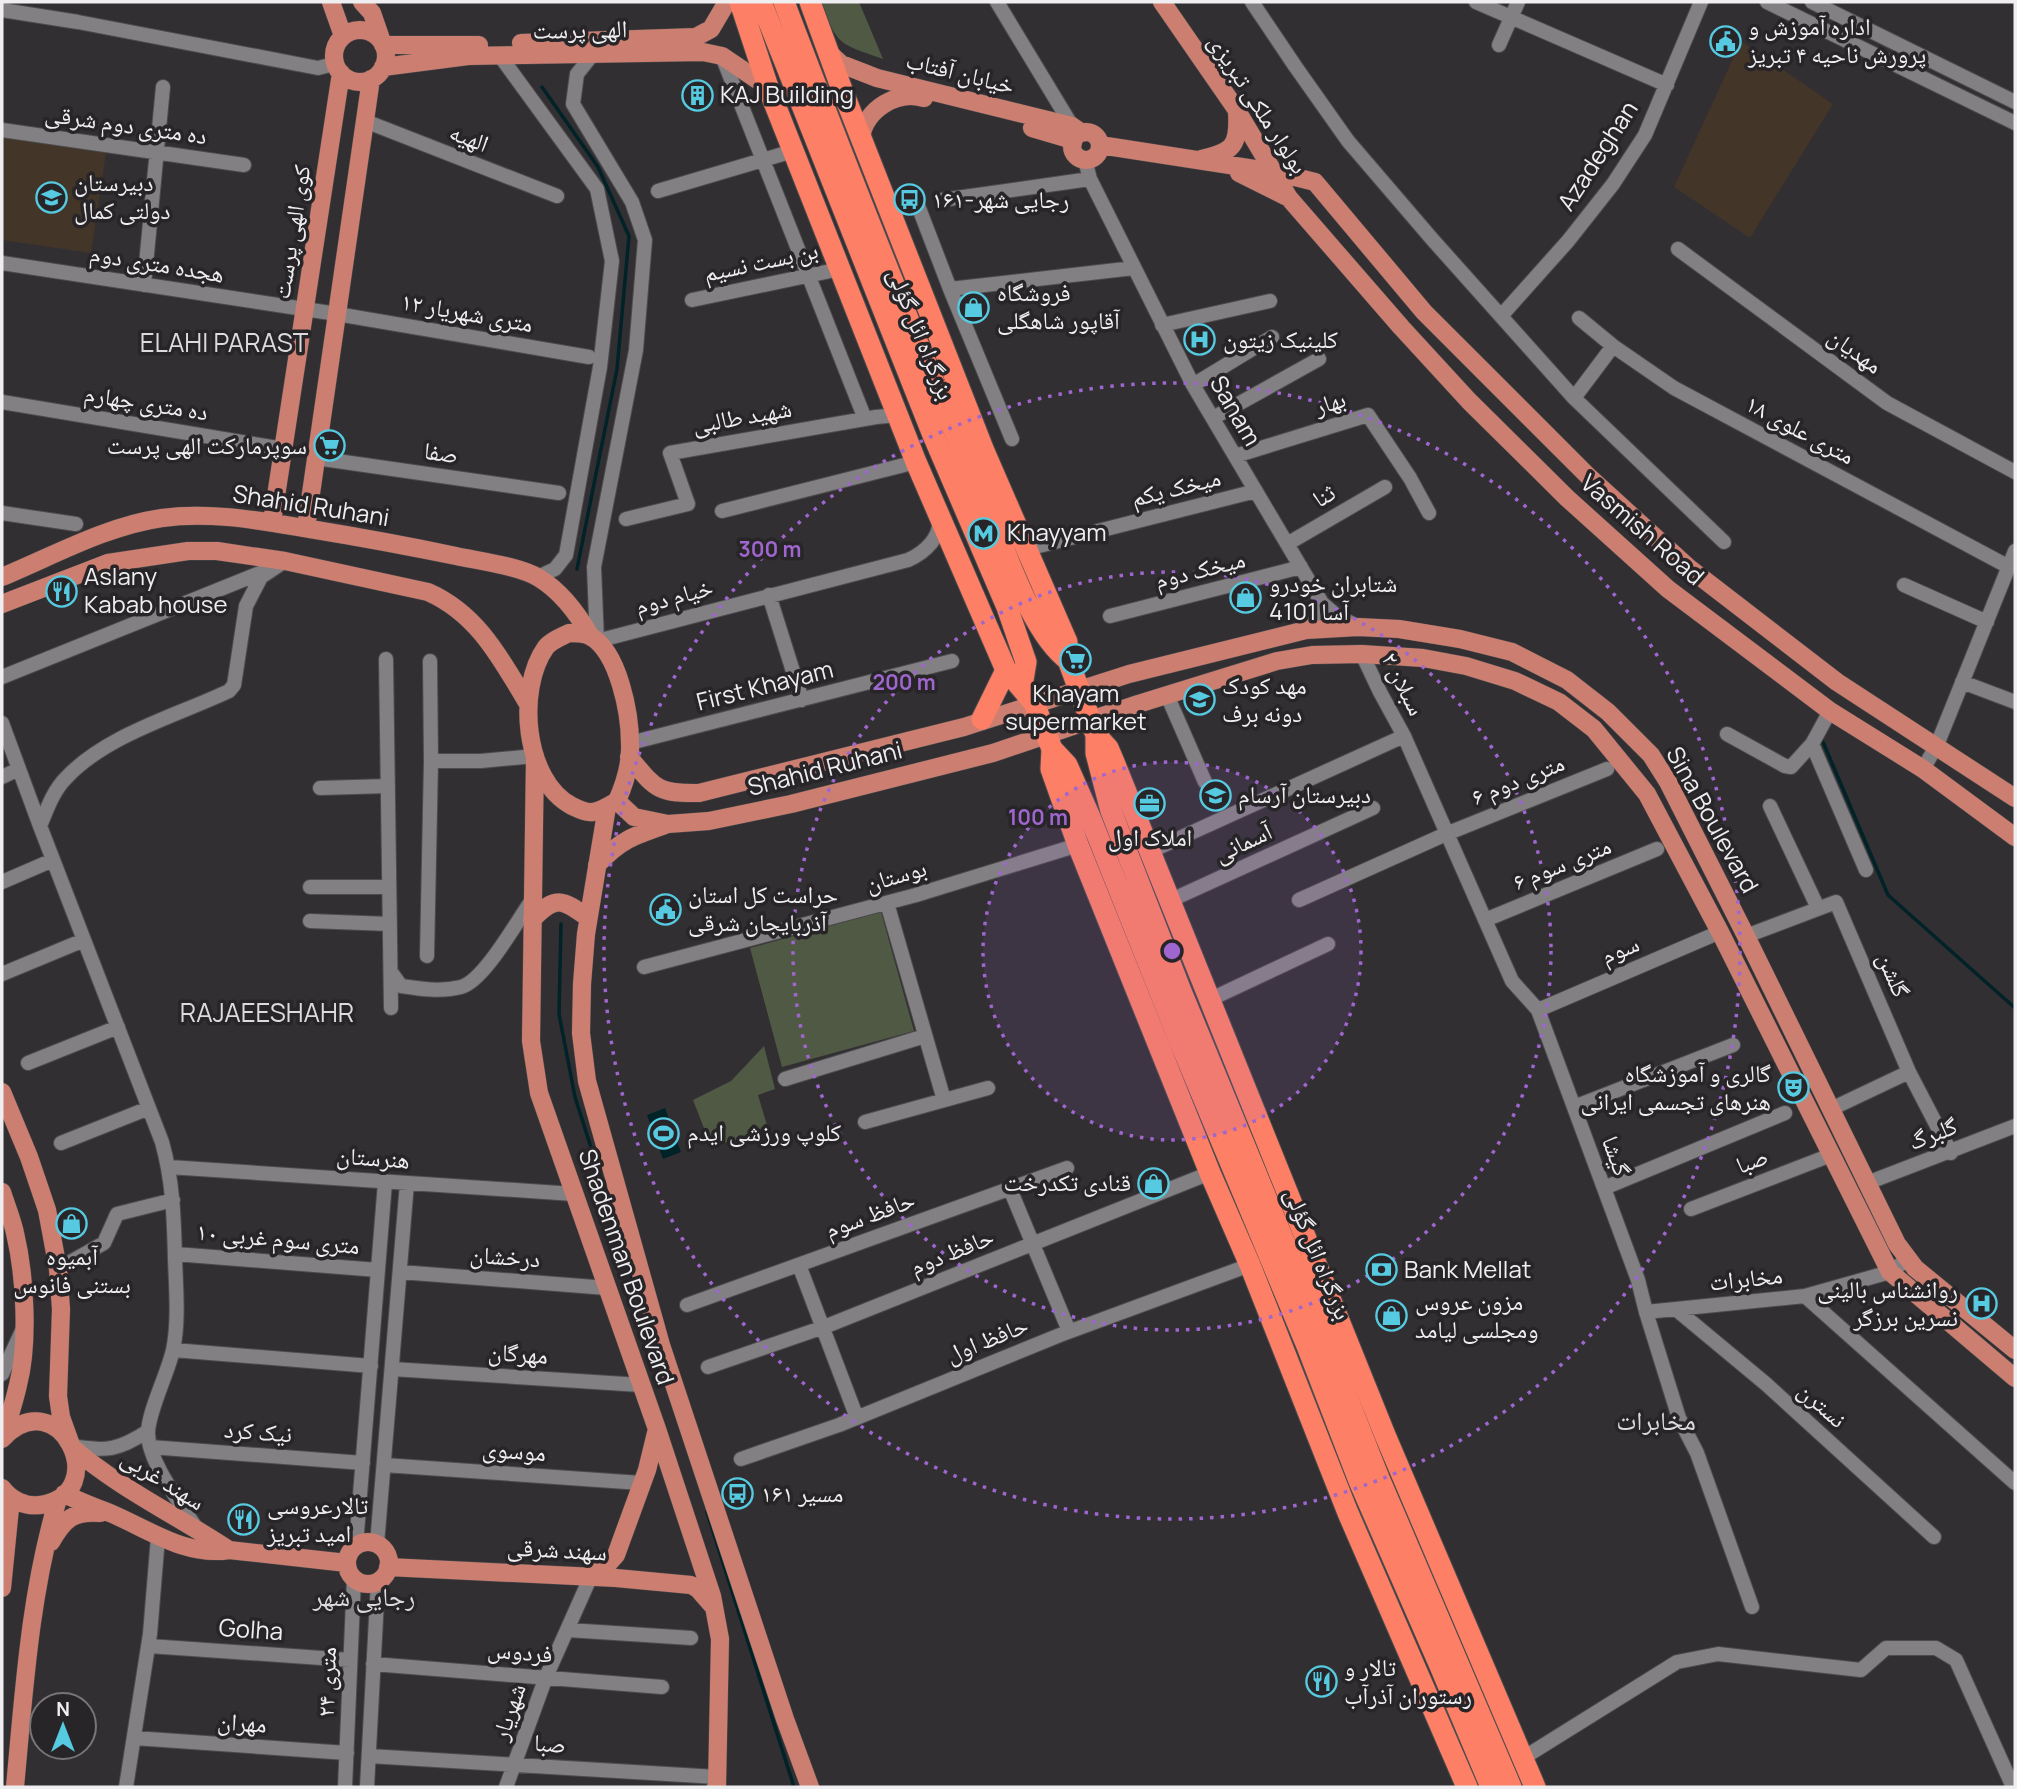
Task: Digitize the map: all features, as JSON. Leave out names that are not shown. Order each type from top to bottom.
[{"type":"highway","points":[[740,2],[768,87],[916,463],[1006,670],[1028,695],[1049,742],[1051,769],[1078,845],[1348,1513],[1467,1787]]},
{"type":"highway","name":"بزرگراه ائل گؤلی","points":[[761,2],[933,435],[1007,607],[1026,662],[1028,695]]},
{"type":"highway","name":"بزرگراه ائل گؤلی","points":[[785,2],[958,443],[1030,607],[1054,650],[1068,660]]},
{"type":"highway","points":[[810,2],[984,451],[1067,642],[1068,660],[1093,727],[1111,755],[1385,1436],[1535,1787]]},
{"type":"highway","points":[[982,719],[1006,670]]},
{"type":"highway","name":"بزرگراه ائل گؤلی","points":[[1093,727],[1096,753],[1111,811],[1181,991],[1319,1326],[1378,1478],[1511,1787]]},
{"type":"highway","name":"بزرگراه ائل گؤلی","points":[[1049,742],[1067,765],[1090,817],[1180,1042],[1307,1346],[1359,1481],[1490,1787]]},
{"type":"highway","points":[[1090,817],[1092,811],[1099,808],[1105,807],[1111,811]]},
{"type":"main road","points":[[331,2],[343,36]]},
{"type":"main road","points":[[306,528],[365,121],[377,73],[385,60],[372,13],[362,2]]},
{"type":"main road","name":"الهی پرست","points":[[382,43],[471,45],[696,37],[711,30],[727,2]]},
{"type":"main road","name":"بولوار ملکی تبریزی","points":[[1162,2],[1236,108],[1289,198]]},
{"type":"main road","points":[[377,73],[354,81],[338,69],[335,49],[343,36],[351,31],[368,31],[382,43]]},
{"type":"main road","name":"الهی پرست","points":[[377,73],[467,56],[703,52],[722,56],[768,87]]},
{"type":"main road","name":"خیابان آفتاب","points":[[829,53],[841,64],[877,78],[1076,134]]},
{"type":"main road","name":"کوی الهی پرست","points":[[272,522],[338,69]]},
{"type":"main road","points":[[877,78],[874,93],[884,106]]},
{"type":"main road","points":[[861,137],[863,125],[873,113],[902,96],[915,96],[1066,138],[1076,134],[1094,135],[1100,145],[1275,172]]},
{"type":"main road","points":[[1193,160],[1216,156],[1233,147],[1238,132],[1236,108]]},
{"type":"main road","points":[[1076,134],[1074,152],[1085,160],[1096,156],[1100,145]]},
{"type":"main road","points":[[1218,164],[1289,198]]},
{"type":"main road","name":"Vasmish Road","points":[[1275,172],[1315,182],[1424,312],[1599,486],[1689,568],[1838,682],[2015,798]]},
{"type":"main road","name":"Vasmish Road","points":[[1289,198],[1469,401],[1567,498],[1668,589],[1830,711],[1923,769],[2015,837]]},
{"type":"main road","name":"Shahid Ruhani","points":[[2,577],[104,534],[160,519],[222,516],[272,522],[463,558],[538,578],[572,607],[594,639]]},
{"type":"main road","points":[[2,604],[108,563],[153,554],[217,551],[277,565],[428,592],[444,599],[480,629],[528,704]]},
{"type":"main road","name":"Sina Boulevard","points":[[1028,695],[1079,688],[1301,632],[1358,628],[1399,629],[1460,639],[1511,652],[1567,680],[1608,712],[1651,755],[1668,782],[1897,1244],[1915,1268],[2015,1350]]},
{"type":"main road","points":[[569,633],[583,633],[594,639],[609,656],[616,671],[626,710],[630,750],[627,775],[612,804],[593,812],[581,811],[564,801],[548,786],[536,756],[528,704],[533,679],[547,646],[569,633]]},
{"type":"main road","name":"Sina Boulevard","points":[[1093,727],[1167,695],[1276,661],[1312,655],[1423,657],[1466,666],[1514,681],[1559,702],[1594,729],[1647,794],[1720,932],[1889,1272],[2015,1378]]},
{"type":"main road","name":"Shahid Ruhani","points":[[630,750],[654,786],[677,793],[699,793],[964,727],[1028,695]]},
{"type":"main road","name":"Shahid Ruhani","points":[[612,804],[634,817],[668,824],[709,821],[792,804],[993,753],[1049,742],[1093,727]]},
{"type":"main road","name":"Shadenman Boulevard","points":[[536,756],[531,1041],[539,1093],[657,1429],[714,1607],[720,1639],[716,1784]]},
{"type":"main road","points":[[1647,794],[1668,782]]},
{"type":"main road","name":"Shadenman Boulevard","points":[[612,804],[597,865],[588,918],[582,984],[581,1033],[587,1082],[662,1346],[810,1787]]},
{"type":"main road","points":[[597,865],[627,838],[668,824]]},
{"type":"main road","points":[[533,920],[545,906],[555,902],[566,902],[588,918]]},
{"type":"main road","points":[[2,1092],[47,1210],[58,1269],[61,1308],[58,1396],[61,1417],[76,1460],[76,1472],[71,1484],[61,1496],[44,1554],[21,1711],[15,1787]]},
{"type":"main road","points":[[2,1192],[15,1233],[23,1284],[23,1359],[19,1385],[2,1438]]},
{"type":"main road","name":"سهند غربی","points":[[2,1438],[12,1429],[24,1424],[37,1422],[50,1425],[61,1432],[88,1461],[229,1550]]},
{"type":"main road","points":[[591,1577],[616,1555],[647,1470],[657,1429]]},
{"type":"main road","points":[[2,1588],[5,1494],[34,1506],[61,1496]]},
{"type":"main road","name":"سهند غربی","points":[[61,1496],[110,1513],[158,1537],[214,1552],[229,1550],[350,1571]]},
{"type":"main road","points":[[44,1554],[57,1531],[70,1517],[84,1512],[110,1513]]},
{"type":"main road","points":[[368,1542],[377,1544],[387,1554],[383,1574],[362,1583],[350,1571],[349,1553],[356,1545],[368,1542]]},
{"type":"main road","name":"سهند شرقی","points":[[383,1574],[591,1577],[691,1585],[714,1607]]},
{"type":"main road","points":[[19,1746],[30,1787]]},
{"type":"street","points":[[997,2],[1076,134]]},
{"type":"street","points":[[1252,2],[1348,141],[1574,398],[1724,542]]},
{"type":"street","points":[[1476,2],[1667,85]]},
{"type":"street","points":[[1499,45],[1518,2]]},
{"type":"street","name":"Azadeghan","points":[[1501,316],[1568,241],[1613,184],[1645,135],[1701,2]]},
{"type":"street","points":[[1767,2],[2015,123]]},
{"type":"street","points":[[1812,2],[2015,102]]},
{"type":"street","points":[[2,10],[318,68],[338,69]]},
{"type":"street","points":[[593,54],[577,74],[573,104],[632,202],[645,240],[636,350],[594,566],[594,639]]},
{"type":"street","points":[[500,55],[597,189],[612,261],[600,367],[566,555],[555,569],[538,578]]},
{"type":"street","points":[[722,56],[865,419]]},
{"type":"street","points":[[144,285],[163,87]]},
{"type":"street","name":"الهیه","points":[[365,121],[557,196]]},
{"type":"street","name":"ده متری دوم شرقی","points":[[2,130],[244,165]]},
{"type":"street","points":[[658,191],[793,151]]},
{"type":"street","name":"Sanam","points":[[1085,160],[1090,178],[1133,268],[1193,385],[1322,603]]},
{"type":"street","points":[[942,200],[1090,178]]},
{"type":"street","points":[[890,211],[917,203],[1012,439]]},
{"type":"street","name":"مهدیان","points":[[1678,249],[1887,402],[2015,472]]},
{"type":"street","name":"هجده متری دوم","points":[[2,263],[337,314]]},
{"type":"street","points":[[950,289],[1133,268]]},
{"type":"street","name":"بن بست نسیم","points":[[692,300],[840,269]]},
{"type":"street","points":[[1162,325],[1270,301]]},
{"type":"street","name":"۱۲ متری شهریار","points":[[337,314],[589,357]]},
{"type":"street","name":"۱۸ متری علوی","points":[[1579,318],[1613,346],[1674,388],[2009,567]]},
{"type":"street","points":[[1193,385],[1272,337]]},
{"type":"street","points":[[1574,398],[1613,346]]},
{"type":"street","points":[[1213,418],[1319,359]]},
{"type":"street","name":"ده متری چهارم","points":[[2,402],[284,449]]},
{"type":"street","name":"شهید طالبی","points":[[626,519],[688,504],[670,453],[898,415]]},
{"type":"street","name":"بهار","points":[[1235,456],[1368,415],[1410,478],[1429,513]]},
{"type":"street","name":"صفا","points":[[316,458],[559,493]]},
{"type":"street","points":[[722,511],[916,463]]},
{"type":"street","name":"ثنا","points":[[1287,544],[1385,487]]},
{"type":"street","name":"میخک یکم","points":[[1027,549],[1256,491]]},
{"type":"street","points":[[2,513],[76,524]]},
{"type":"street","name":"خیام دوم","points":[[594,639],[908,561],[919,556],[935,537],[940,522],[938,515]]},
{"type":"street","points":[[1923,769],[1937,745],[2015,551]]},
{"type":"street","points":[[2,677],[277,565]]},
{"type":"street","points":[[40,826],[65,778],[95,754],[138,731],[229,691],[234,685],[246,606],[261,577],[277,565]]},
{"type":"street","name":"میخک دوم","points":[[1110,616],[1301,567]]},
{"type":"street","points":[[1904,585],[1987,622]]},
{"type":"street","points":[[2000,590],[2015,595]]},
{"type":"street","points":[[769,595],[802,700]]},
{"type":"street","points":[[1301,632],[1322,603],[1358,628]]},
{"type":"street","name":"سبلان ۲","points":[[1362,654],[1404,736]]},
{"type":"street","points":[[386,659],[391,1008]]},
{"type":"street","points":[[427,956],[430,661]]},
{"type":"street","name":"First Khayam","points":[[630,750],[802,700],[952,661]]},
{"type":"street","points":[[1962,682],[2015,702]]},
{"type":"street","points":[[1167,695],[1205,782]]},
{"type":"street","points":[[1727,734],[1791,767],[1812,744],[1830,711]]},
{"type":"street","points":[[2,723],[169,1167],[173,1200],[176,1299],[173,1350],[148,1431],[150,1447],[159,1466],[197,1530]]},
{"type":"street","points":[[1149,852],[1404,736]]},
{"type":"street","name":"گیشا","points":[[1404,736],[1512,981],[1538,1010],[1638,1280],[1679,1418],[1697,1453],[1752,1607]]},
{"type":"street","points":[[1812,744],[1866,870]]},
{"type":"street","points":[[431,761],[481,761],[536,756]]},
{"type":"street","points":[[2,777],[19,769]]},
{"type":"street","name":"۶ متری دوم","points":[[1299,900],[1446,834],[1607,769]]},
{"type":"street","points":[[320,788],[388,786]]},
{"type":"street","points":[[1746,936],[1818,908],[1770,806]]},
{"type":"street","name":"آسمانی","points":[[1170,901],[1373,808]]},
{"type":"street","name":"بوستان","points":[[643,967],[887,903],[1078,845]]},
{"type":"street","name":"۶ متری سوم","points":[[1485,920],[1657,849]]},
{"type":"street","points":[[2,882],[53,860]]},
{"type":"street","points":[[310,887],[389,887]]},
{"type":"street","points":[[391,971],[401,986],[432,990],[464,986],[489,965],[532,900]]},
{"type":"street","name":"گلشن","points":[[1818,908],[1833,902],[1840,907],[1909,1072],[1951,1153]]},
{"type":"street","points":[[887,903],[944,1100]]},
{"type":"street","points":[[310,921],[390,924]]},
{"type":"street","name":"سوم","points":[[1538,1010],[1720,932]]},
{"type":"street","points":[[2,974],[84,940]]},
{"type":"street","points":[[1210,999],[1328,944]]},
{"type":"street","points":[[28,1063],[118,1027]]},
{"type":"street","points":[[785,1079],[925,1036]]},
{"type":"street","points":[[1574,1107],[1733,1045]]},
{"type":"street","points":[[1831,1109],[1909,1072]]},
{"type":"street","points":[[865,1122],[988,1088]]},
{"type":"street","points":[[61,1143],[149,1108]]},
{"type":"street","points":[[1604,1188],[1785,1113]]},
{"type":"street","name":"گلبرگ","points":[[1867,1183],[1951,1153],[2015,1126]]},
{"type":"street","name":"صبا","points":[[1690,1209],[1830,1156]]},
{"type":"street","name":"هنرستان","points":[[169,1167],[574,1194]]},
{"type":"street","name":"حافظ سوم","points":[[687,1305],[1067,1168]]},
{"type":"street","name":"حافظ دوم","points":[[708,1367],[824,1327],[1210,1173]]},
{"type":"street","points":[[356,1545],[385,1182]]},
{"type":"street","points":[[377,1544],[407,1183]]},
{"type":"street","points":[[1010,1189],[1069,1331]]},
{"type":"street","points":[[58,1269],[104,1243],[117,1214],[173,1200]]},
{"type":"street","name":"۱۰ متری سوم غربی","points":[[175,1254],[378,1270]]},
{"type":"street","name":"مخابرات","points":[[1646,1312],[1805,1296],[1889,1272],[1908,1259]]},
{"type":"street","points":[[799,1265],[857,1418]]},
{"type":"street","name":"حافظ اول","points":[[741,1460],[857,1418],[1069,1331],[1250,1265]]},
{"type":"street","name":"درخشان","points":[[400,1272],[607,1288]]},
{"type":"street","points":[[1805,1296],[2015,1483]]},
{"type":"street","name":"نسترن","points":[[1677,1310],[1766,1384],[1934,1536]]},
{"type":"street","points":[[2,1374],[23,1328]]},
{"type":"street","points":[[173,1350],[371,1366]]},
{"type":"street","name":"مهرگان","points":[[391,1369],[641,1385]]},
{"type":"street","points":[[72,1445],[110,1450],[128,1444],[148,1431]]},
{"type":"street","name":"نیک کرد","points":[[150,1447],[363,1463]]},
{"type":"street","name":"موسوی","points":[[384,1465],[641,1483]]},
{"type":"street","points":[[126,1787],[149,1646],[158,1537]]},
{"type":"street","name":"۲۴ متری","points":[[345,1787],[351,1660],[350,1571]]},
{"type":"street","name":"۲۴ متری","points":[[367,1787],[373,1664],[383,1574]]},
{"type":"street","name":"شهریار","points":[[506,1787],[546,1677],[591,1577]]},
{"type":"street","points":[[568,1630],[691,1638]]},
{"type":"street","name":"Golha","points":[[149,1646],[351,1660]]},
{"type":"street","points":[[1523,1758],[1677,1662],[1718,1654],[1861,1670],[1886,1648],[1936,1648],[1956,1660],[2013,1787]]},
{"type":"street","name":"فردوس","points":[[373,1664],[662,1687]]},
{"type":"street","name":"مهران","points":[[134,1738],[347,1753]]},
{"type":"street","name":"صبا","points":[[369,1756],[515,1765],[716,1784]]},
{"type":"shaded area","points":[[1741,41],[1833,104],[1750,238],[1674,187]]},
{"type":"shaded area","name":"دبیرستان دولتی کمال","points":[[2,138],[106,153],[91,253],[2,240]]},
{"type":"green space","points":[[821,2],[859,2],[883,59],[857,50],[836,36]]},
{"type":"green space","points":[[881,912],[914,1031],[782,1067],[750,948]]},
{"type":"green space","points":[[764,1046],[775,1089],[758,1095],[769,1132],[711,1146],[693,1100],[731,1081]]},
{"type":"water","name":"کلوپ ورزشی ایدم","points":[[665,1108],[681,1152],[663,1159],[647,1115]]},
{"type":"waterway","points":[[542,87],[598,167],[629,236],[617,369],[577,569]]},
{"type":"waterway","points":[[1823,742],[1888,895],[2015,1008]]},
{"type":"waterway","points":[[561,924],[559,1014],[575,1097],[645,1318]]},
{"type":"waterway","points":[[707,1512],[794,1787]]},
{"type":"place","name":"اداره آموزش و پرورش ناحیه ۴ تبریز","points":[[1725,41]]},
{"type":"place","name":"KAJ Building","points":[[697,95]]},
{"type":"place","name":"دبیرستان دولتی کمال","points":[[51,197]]},
{"type":"place","name":"۱۶۱-رجایی شهر","points":[[909,200]]},
{"type":"place","name":"فروشگاه آقاپور شاهگلی","points":[[974,307]]},
{"type":"place","name":"کلینیک زیتون","points":[[1200,340]]},
{"type":"place","name":"سوپرمارکت الهی پرست","points":[[330,446]]},
{"type":"place","name":"Khayyam","points":[[984,533]]},
{"type":"place","name":"Aslany Kabab house","points":[[61,591]]},
{"type":"place","name":"شتابران خودرو 4101 آسا","points":[[1246,598]]},
{"type":"place","name":"Khayam supermarket","points":[[1076,660]]},
{"type":"place","name":"مهد کودک دونه برف","points":[[1199,700]]},
{"type":"place","name":"دبیرستان آرسام","points":[[1215,795]]},
{"type":"place","name":"املاک اول","points":[[1150,804]]},
{"type":"place","name":"حراست کل استان آذربایجان شرقی","points":[[665,909]]},
{"type":"place","name":"گالری و آموزشگاه هنرهای تجسمی ایرانی","points":[[1794,1088]]},
{"type":"place","name":"کلوپ ورزشی ایدم","points":[[664,1133]]},
{"type":"place","name":"قنادی تکدرخت","points":[[1154,1183]]},
{"type":"place","name":"آبمیوه بستنی فانوس","points":[[72,1223]]},
{"type":"place","name":"Bank Mellat","points":[[1381,1270]]},
{"type":"place","name":"روانشناس بالینی نسرین برزگر","points":[[1981,1304]]},
{"type":"place","name":"مزون عروس ومجلسی لیامد","points":[[1392,1316]]},
{"type":"place","name":"مسیر ۱۶۱","points":[[738,1494]]},
{"type":"place","name":"تالارعروسی امید تبریز","points":[[244,1520]]},
{"type":"place","name":"تالار و رستوران آذرآب","points":[[1321,1682]]},
{"type":"district","name":"ELAHI PARAST","points":[[224,343]]},
{"type":"district","name":"RAJAEESHAHR","points":[[267,1013]]},
{"type":"district","name":"مخابرات","points":[[1656,1421]]},
{"type":"district","name":"رجایی شهر","points":[[364,1597]]}]
